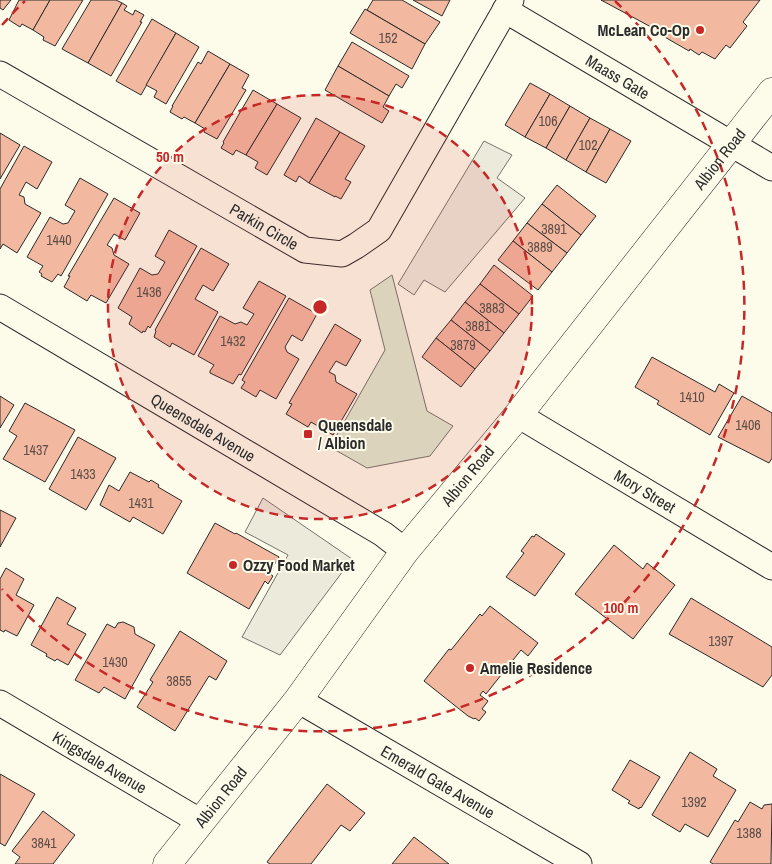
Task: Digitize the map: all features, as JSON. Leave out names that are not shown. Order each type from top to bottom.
[{"type":"street","name":"Parkin Circle","points":[[0,74],[305,250],[342,254],[378,230],[508,5]]},
{"type":"street","name":"Maass Gate","points":[[508,5],[772,168]]},
{"type":"street","name":"Albion Road","points":[[167,864],[298,700],[404,552],[518,415],[772,92]]},
{"type":"street","name":"Queensdale Avenue","points":[[0,307],[382,534],[404,552]]},
{"type":"street","name":"Mory Street","points":[[518,415],[772,567]]},
{"type":"street","name":"Emerald Gate Avenue","points":[[298,700],[579,864]]},
{"type":"street","name":"Kingsdale Avenue","points":[[0,703],[201,822]]},
{"type":"green space","points":[[392,275],[427,411],[453,426],[430,456],[367,468],[330,447],[385,350],[370,290]]},
{"type":"shaded area","points":[[484,141],[512,155],[497,178],[525,198],[445,292],[424,280],[414,295],[398,284]]},
{"type":"shaded area","points":[[263,498],[352,559],[280,655],[242,637],[288,555],[245,532]]},
{"type":"building","points":[[0,0],[11,0],[3,10],[0,8]]},
{"type":"building","points":[[19,0],[50,0],[33,30],[22,24],[20,27],[9,20]]},
{"type":"building","points":[[50,0],[83,0],[55,46],[43,40],[44,37],[33,30]]},
{"type":"building","points":[[91,0],[116,0],[122,3],[88,63],[62,49]]},
{"type":"building","points":[[373,0],[402,0],[440,22],[425,44],[367,10]]},
{"type":"building","points":[[413,0],[450,0],[442,16]]},
{"type":"building","name":"McLean Co-Op","points":[[601,0],[760,0],[743,22],[747,26],[730,48],[726,45],[715,59],[702,52],[699,55],[690,49],[689,51],[663,36],[664,34]]},
{"type":"building","points":[[122,3],[127,6],[124,10],[133,15],[135,10],[144,15],[140,22],[142,22],[111,76],[88,63]]},
{"type":"building","points":[[365,9],[425,44],[412,69],[350,33]]},
{"type":"building","points":[[152,19],[176,33],[141,95],[116,81]]},
{"type":"building","points":[[176,33],[199,47],[166,104],[154,97],[157,91],[146,85]]},
{"type":"building","points":[[352,42],[409,76],[402,88],[396,84],[389,96],[338,66]]},
{"type":"building","points":[[208,51],[230,64],[195,123],[184,117],[182,119],[170,112],[198,62],[201,64]]},
{"type":"building","points":[[230,64],[249,75],[242,88],[246,90],[217,139],[204,132],[205,129],[195,123]]},
{"type":"building","points":[[338,66],[389,96],[383,107],[389,111],[382,123],[325,90]]},
{"type":"building","points":[[530,83],[550,94],[525,137],[505,125]]},
{"type":"building","points":[[253,90],[277,104],[246,155],[236,150],[233,155],[221,148]]},
{"type":"building","points":[[550,94],[570,106],[546,148],[525,137]]},
{"type":"building","points":[[277,104],[301,118],[267,175],[255,168],[258,162],[246,155]]},
{"type":"building","points":[[570,106],[590,118],[566,160],[546,148]]},
{"type":"building","points":[[316,118],[340,132],[309,183],[299,176],[296,182],[284,175]]},
{"type":"building","points":[[590,118],[610,129],[586,172],[566,160]]},
{"type":"building","points":[[610,129],[631,141],[606,183],[586,172]]},
{"type":"building","points":[[340,132],[365,146],[345,179],[351,182],[341,199],[309,183]]},
{"type":"building","points":[[0,133],[20,145],[0,179]]},
{"type":"building","points":[[24,146],[52,162],[37,189],[26,182],[19,195],[24,197],[25,204],[41,213],[17,253],[3,244],[0,249],[0,189]]},
{"type":"building","points":[[80,178],[108,194],[61,276],[58,274],[52,282],[41,276],[42,274],[39,272],[43,266],[27,257],[50,217],[63,224],[68,223],[75,211],[65,205]]},
{"type":"building","points":[[557,185],[596,216],[581,235],[542,204]]},
{"type":"building","points":[[114,198],[140,213],[125,240],[114,234],[107,245],[112,248],[114,255],[129,264],[106,303],[91,295],[87,301],[64,287],[70,276],[68,276]]},
{"type":"building","points":[[542,204],[581,235],[567,253],[527,223]]},
{"type":"building","points":[[527,223],[567,253],[552,272],[513,241]]},
{"type":"building","points":[[169,230],[197,246],[150,328],[148,326],[145,332],[143,331],[142,333],[129,324],[132,317],[118,308],[140,268],[152,275],[158,274],[165,262],[155,256]]},
{"type":"building","points":[[513,241],[552,272],[538,290],[498,260]]},
{"type":"building","points":[[201,248],[229,264],[213,291],[203,285],[195,299],[218,312],[194,355],[172,343],[170,347],[154,337],[155,330]]},
{"type":"building","points":[[494,265],[533,296],[519,314],[480,284]]},
{"type":"building","points":[[259,281],[286,296],[241,375],[239,374],[233,384],[210,373],[214,365],[198,356],[220,316],[235,324],[241,322],[247,325],[254,314],[243,308]]},
{"type":"building","points":[[480,284],[519,314],[504,333],[465,302]]},
{"type":"building","points":[[289,298],[317,314],[302,341],[292,335],[285,347],[287,352],[299,359],[276,399],[260,390],[256,397],[241,388],[245,382],[242,380]]},
{"type":"building","points":[[465,302],[504,333],[490,351],[451,320]]},
{"type":"building","points":[[451,320],[490,351],[475,369],[436,338]]},
{"type":"building","points":[[335,324],[361,340],[346,366],[336,361],[329,372],[335,375],[336,382],[357,394],[333,435],[311,422],[308,427],[286,414],[292,404],[289,403]]},
{"type":"building","points":[[436,338],[475,369],[461,387],[422,357]]},
{"type":"building","points":[[652,357],[715,392],[719,384],[734,393],[710,435],[657,404],[659,401],[635,387]]},
{"type":"building","points":[[0,396],[14,405],[0,428]]},
{"type":"building","points":[[742,396],[772,413],[772,458],[769,463],[718,437]]},
{"type":"building","points":[[25,403],[75,430],[45,482],[3,459],[17,436],[9,431]]},
{"type":"building","points":[[78,437],[116,458],[86,510],[49,489]]},
{"type":"building","points":[[130,472],[149,482],[151,480],[159,485],[158,487],[182,501],[163,534],[133,517],[130,522],[100,505],[109,485],[119,491]]},
{"type":"building","points":[[0,510],[16,518],[0,547]]},
{"type":"building","name":"Ozzy Food Market","points":[[215,523],[279,557],[269,573],[273,576],[268,584],[265,581],[249,609],[187,573]]},
{"type":"building","points":[[536,534],[565,554],[535,596],[506,577],[524,553],[521,551],[532,536],[534,537]]},
{"type":"building","points":[[614,545],[643,569],[647,563],[675,585],[633,639],[575,594]]},
{"type":"building","points":[[6,568],[24,579],[16,595],[34,605],[17,636],[5,630],[4,632],[0,630],[0,579]]},
{"type":"building","points":[[57,597],[76,608],[67,624],[86,634],[68,665],[57,659],[55,661],[31,645]]},
{"type":"building","points":[[691,598],[772,647],[772,675],[763,687],[669,634]]},
{"type":"building","name":"Amelie Residence","points":[[490,606],[538,643],[528,656],[521,650],[486,694],[483,691],[480,695],[488,701],[482,709],[486,712],[479,721],[468,716],[424,681],[449,649],[451,650],[480,614],[482,616]]},
{"type":"building","points":[[123,622],[134,627],[135,634],[155,645],[125,699],[104,687],[99,693],[75,680],[107,624],[115,628],[118,623]]},
{"type":"building","points":[[180,631],[227,661],[216,680],[209,676],[175,731],[137,707],[153,682],[150,680]]},
{"type":"building","points":[[690,752],[717,769],[713,776],[736,790],[708,837],[685,824],[680,832],[652,815]]},
{"type":"building","points":[[630,760],[660,777],[639,809],[612,790]]},
{"type":"building","points":[[0,774],[35,794],[5,846],[0,843]]},
{"type":"building","points":[[327,784],[365,813],[350,831],[341,825],[311,864],[270,864],[267,862]]},
{"type":"building","points":[[750,802],[762,809],[764,805],[772,804],[771,864],[713,864],[710,862],[735,820],[738,822]]},
{"type":"building","points":[[43,811],[75,835],[53,864],[15,864],[20,857],[12,851]]},
{"type":"building","points":[[414,837],[449,864],[392,864]]},
{"type":"place","name":"McLean Co-Op","points":[[700,30]]},
{"type":"place","name":"Queensdale / Albion","points":[[308,434]]},
{"type":"place","name":"Ozzy Food Market","points":[[233,565]]},
{"type":"place","name":"Amelie Residence","points":[[470,668]]}]
